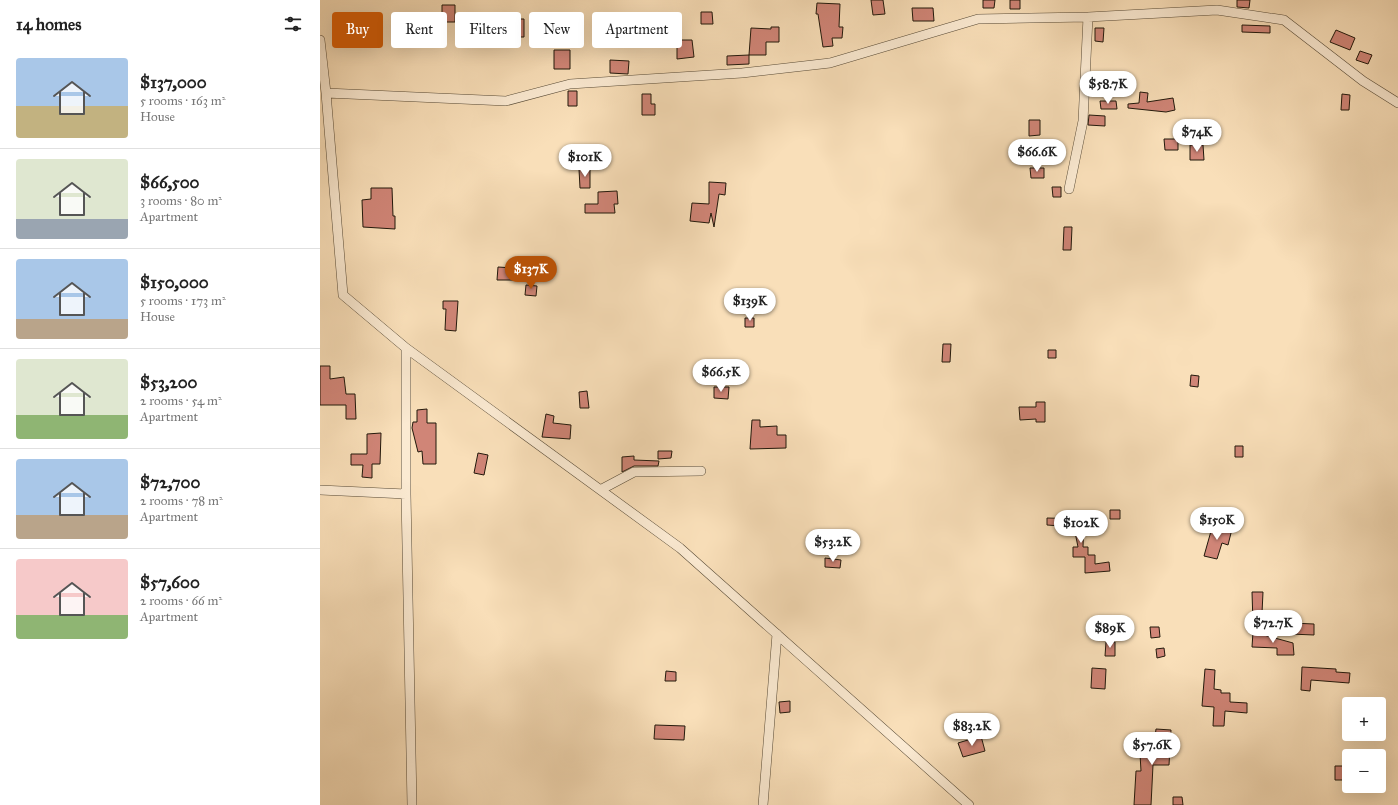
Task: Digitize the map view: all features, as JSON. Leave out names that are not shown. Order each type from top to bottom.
[{"type":"street","points":[[1191,0],[1191,10]]},
{"type":"street","points":[[326,93],[506,100],[570,84],[742,74],[830,63],[978,20],[1088,17],[1191,10],[1217,10],[1284,20],[1363,81],[1398,103]]},
{"type":"street","points":[[1069,189],[1083,122],[1088,17]]},
{"type":"street","points":[[320,40],[326,93],[343,295],[406,348],[602,489],[680,548],[969,805]]},
{"type":"street","points":[[406,348],[406,494],[412,805]]},
{"type":"street","points":[[602,489],[634,472],[701,471]]},
{"type":"street","points":[[320,490],[406,494]]},
{"type":"street","points":[[763,805],[777,634]]},
{"type":"building","points":[[871,0],[883,0],[885,14],[873,15]]},
{"type":"building","points":[[983,0],[995,0],[994,8],[983,8]]},
{"type":"building","points":[[1010,0],[1020,0],[1020,9],[1010,9]]},
{"type":"building","points":[[1237,0],[1250,0],[1249,8],[1237,7]]},
{"type":"building","points":[[817,3],[840,4],[839,27],[843,27],[842,38],[832,38],[833,46],[823,47],[818,14],[816,14]]},
{"type":"building","points":[[442,5],[455,5],[455,22],[447,22],[447,12],[442,12]]},
{"type":"building","points":[[912,8],[933,8],[934,21],[913,21]]},
{"type":"building","points":[[701,12],[712,12],[713,24],[701,24]]},
{"type":"building","points":[[521,19],[524,19],[524,37],[521,37]]},
{"type":"building","points":[[1242,25],[1270,26],[1270,33],[1242,32]]},
{"type":"building","points":[[771,27],[779,27],[779,42],[766,42],[766,55],[749,55],[751,28],[771,29]]},
{"type":"building","points":[[1095,28],[1104,28],[1103,42],[1095,41]]},
{"type":"building","points":[[1336,30],[1355,38],[1350,50],[1330,42]]},
{"type":"building","points":[[682,40],[692,40],[694,57],[677,59],[677,48],[682,48]]},
{"type":"building","points":[[554,50],[570,50],[570,69],[554,69]]},
{"type":"building","points":[[1360,51],[1372,55],[1368,64],[1356,60]]},
{"type":"building","points":[[749,55],[749,64],[727,65],[727,56]]},
{"type":"building","points":[[610,60],[629,61],[628,74],[610,73]]},
{"type":"building","points":[[568,91],[577,91],[577,106],[568,106]]},
{"type":"building","points":[[1140,92],[1148,93],[1147,102],[1173,98],[1175,110],[1166,112],[1128,108],[1128,104],[1139,103]]},
{"type":"building","points":[[642,94],[651,94],[651,104],[655,104],[655,115],[642,115]]},
{"type":"building","points":[[1342,94],[1350,95],[1349,110],[1341,110]]},
{"type":"building","points":[[1100,101],[1116,101],[1117,109],[1101,109]]},
{"type":"building","points":[[1089,115],[1105,116],[1105,126],[1088,125]]},
{"type":"building","points":[[1029,120],[1040,120],[1040,135],[1029,136]]},
{"type":"building","points":[[1164,139],[1178,139],[1178,150],[1165,150]]},
{"type":"building","points":[[1190,145],[1203,145],[1204,160],[1190,160]]},
{"type":"building","points":[[1030,168],[1044,168],[1044,178],[1031,178]]},
{"type":"building","points":[[579,169],[590,169],[590,188],[580,188]]},
{"type":"building","points":[[709,182],[726,183],[725,195],[719,194],[714,227],[711,213],[709,223],[690,221],[692,203],[709,204]]},
{"type":"building","points":[[1052,187],[1061,187],[1061,197],[1053,197]]},
{"type":"building","points":[[371,188],[392,188],[395,229],[363,227],[362,200],[371,199]]},
{"type":"building","points":[[617,191],[618,204],[614,204],[615,213],[585,213],[585,204],[598,204],[598,192]]},
{"type":"building","points":[[1064,227],[1072,227],[1071,250],[1063,250]]},
{"type":"building","points":[[498,267],[513,268],[513,280],[497,280]]},
{"type":"building","points":[[526,285],[537,286],[536,296],[525,295]]},
{"type":"building","points":[[443,301],[458,301],[456,331],[445,330],[446,309],[443,309]]},
{"type":"building","points":[[745,318],[754,318],[754,327],[745,327]]},
{"type":"building","points":[[943,344],[951,344],[950,362],[942,362]]},
{"type":"building","points":[[1048,350],[1056,350],[1056,358],[1048,358]]},
{"type":"building","points":[[320,366],[330,366],[330,379],[344,377],[346,394],[355,394],[356,419],[346,419],[346,405],[320,405]]},
{"type":"building","points":[[1191,375],[1199,376],[1198,387],[1190,386]]},
{"type":"building","points":[[714,387],[729,387],[728,399],[714,398]]},
{"type":"building","points":[[587,391],[589,408],[580,408],[579,392]]},
{"type":"building","points":[[1036,402],[1045,402],[1045,422],[1036,422],[1036,419],[1020,420],[1019,407],[1036,407]]},
{"type":"building","points":[[427,409],[427,423],[436,423],[436,464],[423,464],[422,451],[418,452],[412,428],[413,422],[417,422],[417,410]]},
{"type":"building","points":[[546,414],[554,416],[553,423],[571,425],[570,439],[542,437]]},
{"type":"building","points":[[752,420],[760,420],[760,427],[777,426],[777,435],[786,435],[786,448],[750,449]]},
{"type":"building","points":[[381,433],[380,464],[372,464],[372,478],[362,477],[363,465],[351,465],[351,454],[367,454],[367,434]]},
{"type":"building","points":[[1235,446],[1243,446],[1243,457],[1235,457]]},
{"type":"building","points":[[658,451],[672,451],[671,458],[658,459]]},
{"type":"building","points":[[478,453],[488,455],[484,475],[474,473]]},
{"type":"building","points":[[634,456],[634,460],[659,461],[658,466],[634,466],[622,472],[622,457]]},
{"type":"building","points":[[1110,510],[1120,510],[1120,519],[1110,519]]},
{"type":"building","points":[[1047,518],[1084,519],[1083,547],[1088,547],[1088,555],[1095,555],[1095,564],[1109,562],[1110,571],[1085,573],[1085,557],[1073,557],[1073,547],[1078,547],[1074,527],[1047,525]]},
{"type":"building","points":[[1213,524],[1232,529],[1228,545],[1222,543],[1217,559],[1204,556]]},
{"type":"building","points":[[825,558],[841,560],[840,568],[825,567]]},
{"type":"building","points":[[1252,592],[1263,592],[1262,613],[1283,612],[1283,623],[1253,624]]},
{"type":"building","points":[[1291,623],[1314,624],[1314,635],[1290,634]]},
{"type":"building","points":[[1150,627],[1159,627],[1160,637],[1151,638]]},
{"type":"building","points":[[1253,632],[1293,643],[1294,655],[1277,655],[1277,648],[1252,647]]},
{"type":"building","points":[[1106,642],[1115,642],[1115,656],[1105,656]]},
{"type":"building","points":[[1164,648],[1165,656],[1157,658],[1156,649]]},
{"type":"building","points":[[1302,667],[1336,669],[1336,672],[1350,673],[1349,683],[1311,680],[1310,691],[1301,690]]},
{"type":"building","points":[[1092,668],[1106,669],[1105,689],[1091,688]]},
{"type":"building","points":[[1205,669],[1215,670],[1214,689],[1221,690],[1221,693],[1230,693],[1230,702],[1247,703],[1247,713],[1225,711],[1224,726],[1213,726],[1214,707],[1202,706]]},
{"type":"building","points":[[666,671],[676,672],[676,681],[665,681]]},
{"type":"building","points":[[790,701],[790,712],[780,713],[779,702]]},
{"type":"building","points":[[655,725],[685,726],[684,740],[654,739]]},
{"type":"building","points":[[1156,729],[1171,730],[1169,765],[1153,765],[1151,805],[1134,805],[1136,771],[1141,771],[1140,754],[1151,753],[1152,737],[1155,737]]},
{"type":"building","points":[[981,736],[985,751],[963,757],[958,743]]},
{"type":"building","points":[[1335,766],[1342,766],[1342,780],[1335,780]]},
{"type":"building","points":[[1173,797],[1182,797],[1183,805],[1173,805]]}]
